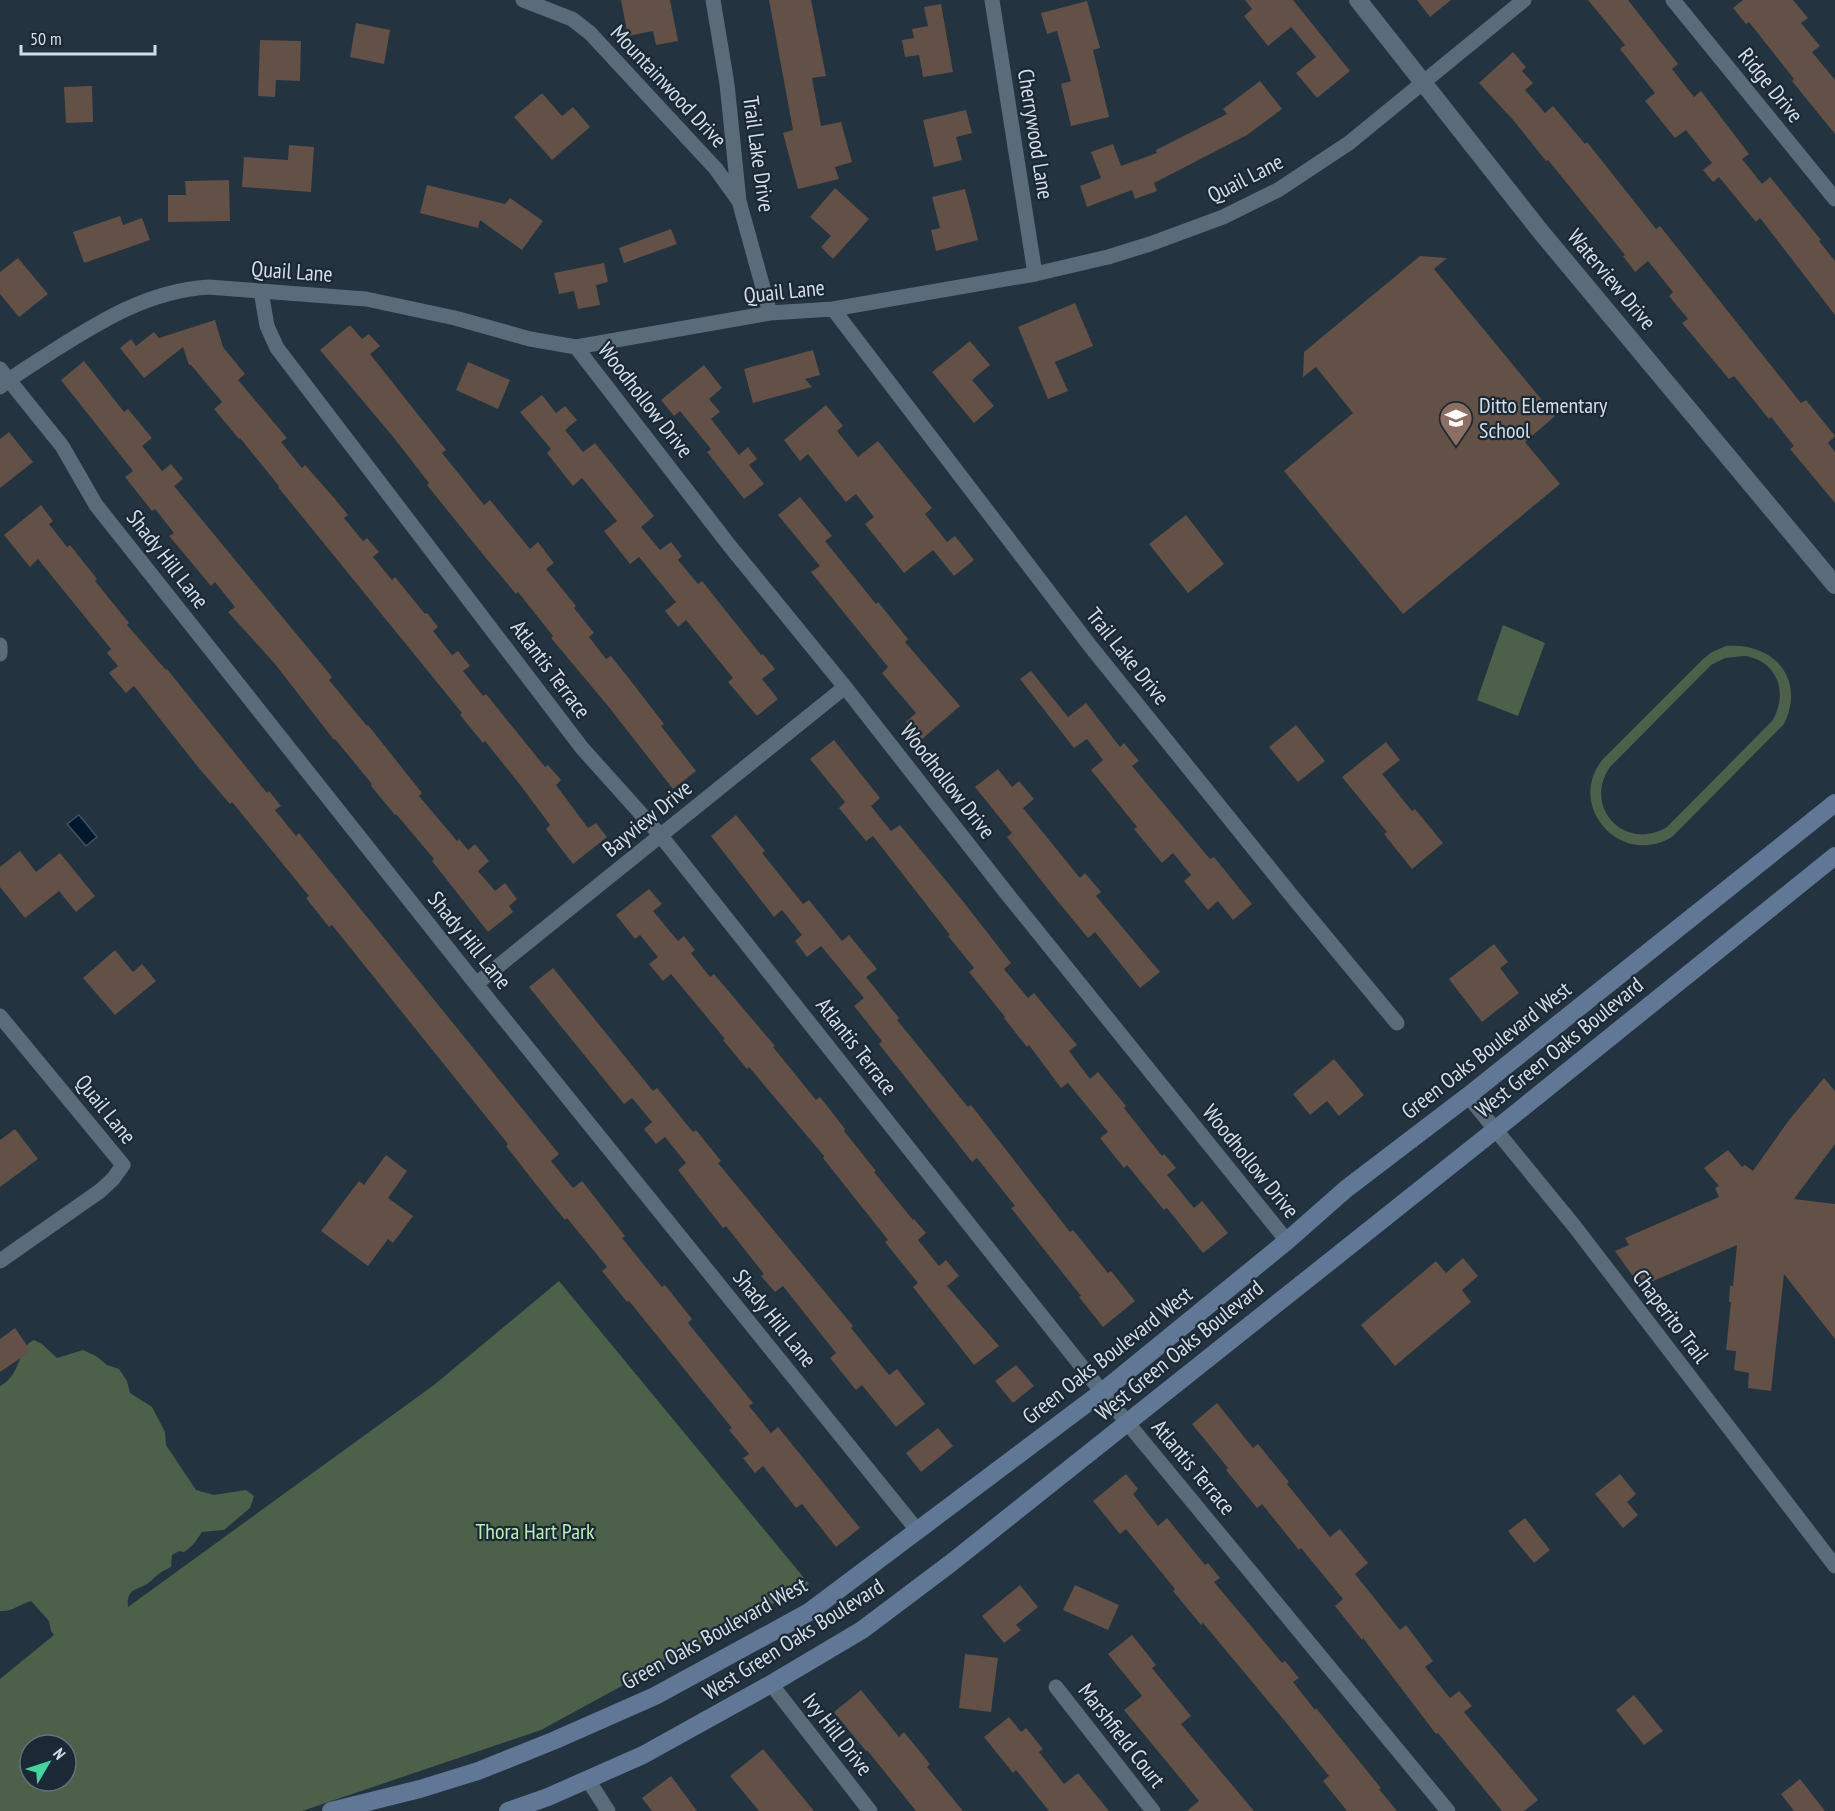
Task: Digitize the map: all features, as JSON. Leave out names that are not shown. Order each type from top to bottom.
[{"type":"main road","name":"Green Oaks Boulevard West","points":[[331,1811],[420,1789],[478,1771],[655,1696],[809,1612],[1102,1392],[1287,1241],[1346,1189],[1468,1096],[1835,803]]},
{"type":"main road","name":"West Green Oaks Boulevard","points":[[508,1811],[588,1780],[643,1755],[862,1630],[951,1563],[1835,856]]},
{"type":"street","name":"Mountainwood Drive","points":[[523,0],[572,19],[590,33],[716,169],[739,201]]},
{"type":"street","name":"Trail Lake Drive","points":[[713,0],[727,84],[739,201],[770,313]]},
{"type":"street","name":"Cherrywood Lane","points":[[992,0],[1035,274]]},
{"type":"street","name":"Waterview Drive","points":[[1358,0],[1541,232],[1835,585]]},
{"type":"street","name":"Quail Lane","points":[[3,379],[118,311],[160,295],[184,289],[208,287],[366,299],[455,318],[530,339],[576,347],[770,313],[833,309],[1035,274],[1108,257],[1150,244],[1223,216],[1270,194],[1349,143],[1524,0]]},
{"type":"street","name":"Ridge Drive","points":[[1673,0],[1835,199]]},
{"type":"street","name":"Atlantis Terrace","points":[[261,291],[267,326],[277,348],[582,748],[661,836],[1102,1392],[1448,1811]]},
{"type":"street","name":"Trail Lake Drive","points":[[833,309],[1091,647],[1397,1023]]},
{"type":"street","name":"Woodhollow Drive","points":[[576,347],[729,545],[1287,1241]]},
{"type":"street","name":"Shady Hill Lane","points":[[3,379],[62,446],[96,505],[476,984],[917,1530]]},
{"type":"street","points":[[0,645],[0,654]]},
{"type":"street","name":"Bayview Drive","points":[[476,984],[845,687]]},
{"type":"street","name":"Quail Lane","points":[[0,1016],[123,1165],[100,1191],[0,1261]]},
{"type":"street","name":"Chaperito Trail","points":[[1468,1096],[1575,1227],[1835,1566]]},
{"type":"street","name":"Ivy Hill Drive","points":[[771,1684],[870,1811]]},
{"type":"street","name":"Marshfield Court","points":[[1056,1688],[1153,1811]]},
{"type":"street","points":[[588,1780],[608,1811]]},
{"type":"green space","points":[[1503,625],[1545,643],[1518,716],[1477,700]]},
{"type":"green space","points":[[1726,646],[1743,646],[1771,657],[1781,667],[1788,678],[1791,692],[1790,708],[1784,724],[1672,837],[1653,844],[1634,844],[1617,838],[1604,827],[1594,812],[1590,795],[1593,777],[1603,759],[1712,652]],"holes":[[[1745,656],[1765,664],[1777,680],[1780,699],[1773,720],[1667,827],[1652,833],[1637,834],[1624,830],[1613,822],[1605,811],[1601,797],[1603,782],[1610,767],[1711,665],[1725,658]]]},
{"type":"green space","name":"Thora Hart Park","points":[[559,1281],[809,1584],[541,1730],[302,1811],[0,1811],[0,1679],[54,1635],[49,1621],[31,1601],[0,1611],[0,1386],[12,1375],[25,1349],[34,1340],[57,1358],[83,1350],[96,1356],[107,1365],[119,1369],[127,1381],[130,1393],[152,1407],[165,1432],[166,1445],[196,1490],[214,1495],[246,1490],[254,1496],[250,1508],[224,1530],[202,1532],[187,1550],[172,1555],[171,1567],[131,1592],[128,1607],[434,1385]]},
{"type":"water","points":[[79,815],[97,837],[86,846],[67,824]]},
{"type":"building","points":[[621,0],[670,0],[678,41],[656,45],[653,31],[628,36]]},
{"type":"building","points":[[769,0],[811,0],[826,76],[812,78],[821,126],[841,122],[852,162],[835,167],[839,179],[798,189],[783,133],[793,130]]},
{"type":"building","points":[[1245,0],[1293,0],[1350,71],[1317,98],[1296,73],[1316,57],[1291,27],[1268,46],[1244,16],[1252,9]]},
{"type":"building","points":[[1417,0],[1451,0],[1430,17]]},
{"type":"building","points":[[1588,0],[1628,0],[1678,64],[1672,69],[1694,97],[1701,91],[1749,154],[1742,159],[1762,184],[1770,177],[1821,240],[1819,241],[1835,261],[1835,315],[1760,218],[1756,222],[1719,177],[1713,182],[1703,170],[1712,163],[1686,130],[1675,138],[1645,101],[1655,93],[1620,49],[1625,45]]},
{"type":"building","points":[[1743,0],[1793,0],[1808,18],[1801,23],[1820,46],[1812,52],[1835,80],[1835,134],[1792,81],[1794,79],[1749,22],[1746,24],[1733,8]]},
{"type":"building","points":[[1087,1],[1100,48],[1093,50],[1109,117],[1071,126],[1061,84],[1071,81],[1057,31],[1047,34],[1041,13]]},
{"type":"building","points":[[941,4],[953,72],[923,77],[919,55],[905,57],[902,40],[914,38],[912,29],[928,26],[924,7]]},
{"type":"building","points":[[356,23],[390,30],[384,64],[350,57]]},
{"type":"building","points":[[260,40],[301,41],[300,81],[276,80],[275,97],[258,96]]},
{"type":"building","points":[[1513,52],[1526,67],[1522,71],[1533,83],[1525,90],[1545,113],[1553,106],[1585,144],[1587,142],[1656,229],[1660,226],[1801,403],[1806,400],[1835,436],[1828,443],[1835,452],[1835,503],[1790,449],[1794,446],[1771,417],[1769,419],[1734,376],[1729,379],[1682,323],[1688,319],[1669,296],[1673,292],[1648,261],[1635,272],[1623,256],[1625,255],[1548,160],[1546,161],[1479,83]]},
{"type":"building","points":[[1260,81],[1282,109],[1247,135],[1154,183],[1157,191],[1135,199],[1132,190],[1087,207],[1080,186],[1101,178],[1091,152],[1113,144],[1121,166],[1157,153],[1156,150],[1227,114],[1223,109]]},
{"type":"building","points":[[92,86],[93,122],[66,123],[64,87]]},
{"type":"building","points":[[542,93],[562,116],[573,107],[590,127],[552,160],[514,117]]},
{"type":"building","points":[[966,110],[972,133],[956,137],[962,160],[934,167],[923,120]]},
{"type":"building","points":[[289,145],[314,147],[311,192],[242,187],[244,157],[288,160]]},
{"type":"building","points":[[229,180],[230,221],[168,222],[168,195],[186,195],[185,181]]},
{"type":"building","points":[[427,185],[505,204],[510,198],[543,221],[522,250],[480,220],[478,228],[420,213]]},
{"type":"building","points":[[835,188],[869,219],[833,259],[821,247],[831,236],[810,217]]},
{"type":"building","points":[[965,189],[978,240],[936,251],[931,230],[940,228],[932,197]]},
{"type":"building","points":[[120,216],[123,225],[142,218],[150,240],[84,263],[73,232]]},
{"type":"building","points":[[671,229],[677,244],[624,263],[619,248]]},
{"type":"building","points":[[1420,256],[1447,258],[1434,269],[1555,416],[1525,442],[1560,484],[1403,614],[1284,471],[1353,413],[1316,367],[1303,377],[1304,352]]},
{"type":"building","points":[[18,258],[48,294],[19,317],[0,294],[0,272]]},
{"type":"building","points":[[604,263],[608,282],[596,285],[600,305],[578,309],[574,291],[559,294],[554,273]]},
{"type":"building","points":[[1075,303],[1093,346],[1055,362],[1068,391],[1048,399],[1018,327]]},
{"type":"building","points":[[215,320],[223,347],[245,374],[238,380],[287,438],[281,442],[302,468],[305,465],[335,499],[348,515],[344,518],[363,541],[367,538],[379,552],[373,557],[392,580],[395,577],[425,614],[427,613],[438,627],[433,631],[452,655],[458,651],[470,666],[463,671],[483,696],[486,694],[545,767],[548,765],[561,780],[556,785],[588,828],[596,823],[607,837],[573,864],[546,829],[550,825],[521,786],[485,741],[483,743],[460,715],[462,713],[240,438],[214,409],[222,402],[189,365],[183,347],[144,378],[120,348],[131,339],[136,346],[154,332],[159,338]]},
{"type":"building","points":[[350,325],[362,339],[369,334],[380,346],[370,354],[446,450],[442,453],[484,505],[490,500],[530,549],[538,542],[554,563],[546,569],[594,633],[589,637],[606,659],[611,656],[664,724],[661,726],[696,771],[673,789],[551,638],[553,636],[518,592],[516,594],[485,557],[427,485],[429,483],[394,438],[320,350]]},
{"type":"building","points":[[970,341],[990,365],[972,380],[994,406],[974,423],[932,372]]},
{"type":"building","points":[[813,350],[820,375],[805,379],[812,387],[753,403],[744,369]]},
{"type":"building","points":[[84,361],[124,412],[128,409],[152,438],[142,446],[162,471],[171,464],[183,479],[174,486],[332,677],[329,680],[422,793],[419,796],[457,841],[459,839],[468,850],[475,844],[489,861],[478,871],[495,891],[505,883],[517,899],[509,906],[513,912],[488,932],[432,861],[434,859],[371,786],[372,784],[334,740],[275,664],[228,612],[235,607],[215,582],[211,586],[169,536],[174,533],[155,509],[152,511],[125,477],[133,471],[61,380]]},
{"type":"building","points":[[468,362],[510,380],[498,409],[456,390]]},
{"type":"building","points":[[704,365],[722,388],[709,399],[720,412],[711,419],[739,455],[748,447],[757,459],[749,465],[764,484],[744,499],[707,452],[711,449],[680,411],[674,416],[661,400]]},
{"type":"building","points":[[542,395],[556,413],[565,406],[577,420],[565,430],[583,452],[595,443],[654,516],[641,527],[660,550],[671,542],[682,556],[678,560],[698,584],[702,581],[761,655],[763,654],[775,669],[762,679],[778,699],[757,716],[728,682],[733,678],[686,620],[678,627],[665,611],[676,602],[639,557],[630,564],[604,531],[617,521],[582,478],[573,486],[547,453],[551,449],[520,412]]},
{"type":"building","points":[[826,405],[843,426],[837,431],[858,457],[878,441],[932,508],[925,514],[947,542],[955,536],[974,560],[954,576],[933,550],[904,573],[865,524],[874,517],[856,494],[846,502],[808,454],[800,461],[784,440]]},
{"type":"building","points":[[9,432],[33,462],[0,488],[0,439]]},
{"type":"building","points":[[800,497],[832,536],[825,541],[876,604],[878,602],[908,639],[905,642],[960,706],[921,740],[906,722],[916,713],[882,673],[888,667],[811,572],[820,566],[778,515]]},
{"type":"building","points":[[41,505],[53,521],[49,524],[67,547],[70,545],[97,579],[95,581],[129,623],[127,625],[167,669],[267,793],[269,791],[281,806],[275,810],[296,836],[299,833],[559,1154],[551,1161],[573,1188],[582,1181],[625,1236],[622,1238],[662,1287],[665,1285],[692,1319],[688,1323],[753,1403],[749,1406],[771,1433],[778,1427],[860,1528],[836,1547],[802,1504],[796,1508],[763,1466],[755,1473],[743,1458],[749,1454],[729,1430],[732,1428],[602,1271],[607,1267],[538,1187],[506,1146],[508,1144],[332,925],[329,927],[306,898],[309,896],[232,802],[230,804],[198,767],[134,686],[126,693],[109,673],[118,666],[107,653],[111,649],[38,559],[30,567],[4,535]]},
{"type":"building","points":[[1186,515],[1224,564],[1188,593],[1149,544]]},
{"type":"building","points":[[1031,671],[1068,717],[1086,703],[1120,747],[1124,743],[1139,761],[1132,766],[1210,859],[1214,857],[1252,904],[1233,920],[1218,901],[1208,910],[1184,881],[1191,875],[1173,853],[1162,863],[1134,829],[1137,827],[1091,770],[1103,760],[1087,739],[1074,748],[1020,679]]},
{"type":"building","points":[[1296,725],[1325,761],[1298,782],[1269,747]]},
{"type":"building","points":[[834,740],[880,798],[871,806],[891,831],[900,825],[1011,963],[1004,969],[1028,998],[1034,993],[1077,1045],[1069,1051],[1090,1079],[1098,1072],[1162,1156],[1164,1154],[1176,1168],[1167,1175],[1194,1208],[1202,1201],[1228,1233],[1203,1253],[1167,1208],[1164,1210],[1127,1165],[1124,1168],[1100,1138],[1108,1132],[1068,1083],[1061,1088],[1029,1045],[1027,1047],[1004,1018],[969,972],[974,968],[873,836],[866,841],[839,808],[845,802],[810,759]]},
{"type":"building","points":[[1386,742],[1400,760],[1382,774],[1412,811],[1415,809],[1443,843],[1412,869],[1384,834],[1387,832],[1342,777]]},
{"type":"building","points":[[998,769],[1012,787],[1019,781],[1034,799],[1023,808],[1080,878],[1085,873],[1101,892],[1096,896],[1160,972],[1140,988],[1095,932],[1088,938],[1007,837],[1012,833],[975,787]]},
{"type":"building","points":[[736,815],[765,851],[762,853],[803,904],[809,900],[842,941],[849,935],[877,969],[866,977],[899,1018],[897,1020],[968,1107],[971,1105],[1070,1232],[1073,1230],[1108,1273],[1111,1271],[1135,1301],[1103,1327],[1011,1208],[1015,1206],[977,1158],[972,1162],[879,1044],[882,1041],[854,1006],[864,998],[821,946],[807,957],[795,941],[802,935],[782,910],[774,917],[711,836]]},
{"type":"building","points":[[20,851],[36,872],[60,853],[95,896],[76,912],[59,891],[25,918],[0,887],[0,867]]},
{"type":"building","points":[[649,889],[662,904],[653,911],[678,941],[684,936],[695,950],[691,953],[710,977],[714,974],[775,1046],[773,1047],[816,1100],[820,1097],[876,1171],[874,1172],[926,1233],[918,1240],[939,1266],[946,1260],[959,1276],[947,1286],[999,1346],[974,1365],[913,1287],[918,1283],[885,1242],[888,1240],[823,1158],[824,1156],[749,1067],[747,1069],[671,974],[663,981],[649,964],[658,957],[640,935],[635,939],[616,915]]},
{"type":"building","points":[[1494,944],[1508,962],[1500,968],[1519,993],[1482,1022],[1449,979]]},
{"type":"building","points":[[115,950],[133,972],[142,964],[156,981],[115,1015],[83,978]]},
{"type":"building","points":[[553,968],[653,1091],[657,1088],[693,1132],[696,1130],[721,1161],[718,1163],[853,1326],[851,1328],[889,1375],[897,1369],[925,1404],[896,1427],[862,1385],[856,1390],[830,1358],[836,1353],[783,1286],[775,1292],[761,1276],[764,1274],[726,1226],[723,1228],[678,1170],[686,1163],[665,1137],[656,1144],[644,1129],[652,1122],[632,1098],[624,1104],[529,987]]},
{"type":"building","points":[[1334,1059],[1364,1095],[1339,1116],[1327,1101],[1310,1115],[1293,1094]]},
{"type":"building","points":[[1824,1078],[1835,1091],[1835,1144],[1794,1199],[1835,1204],[1835,1339],[1784,1274],[1771,1391],[1748,1388],[1749,1373],[1734,1370],[1736,1351],[1726,1350],[1731,1302],[1729,1302],[1730,1286],[1733,1286],[1737,1245],[1644,1285],[1639,1275],[1634,1278],[1615,1251],[1629,1245],[1625,1238],[1719,1197],[1715,1188],[1719,1186],[1704,1168],[1728,1150],[1742,1167],[1745,1165],[1753,1171],[1789,1120]]},
{"type":"building","points":[[15,1129],[38,1159],[0,1187],[0,1140]]},
{"type":"building","points":[[386,1155],[407,1171],[388,1198],[413,1216],[393,1243],[388,1239],[368,1266],[321,1231],[359,1181],[364,1185]]},
{"type":"building","points":[[1463,1258],[1478,1276],[1462,1290],[1471,1302],[1395,1366],[1361,1325],[1436,1261],[1446,1273]]},
{"type":"building","points":[[15,1328],[31,1351],[0,1372],[0,1339]]},
{"type":"building","points":[[1016,1365],[1034,1386],[1013,1403],[995,1381]]},
{"type":"building","points":[[1217,1403],[1253,1448],[1258,1444],[1330,1537],[1340,1529],[1368,1563],[1355,1574],[1400,1630],[1406,1625],[1433,1661],[1425,1667],[1450,1698],[1459,1691],[1472,1706],[1464,1712],[1538,1800],[1524,1811],[1502,1811],[1438,1733],[1436,1734],[1363,1638],[1362,1640],[1335,1606],[1343,1599],[1262,1504],[1257,1508],[1226,1470],[1228,1468],[1192,1424]]},
{"type":"building","points":[[938,1428],[953,1446],[921,1472],[906,1453]]},
{"type":"building","points":[[1126,1474],[1138,1489],[1133,1494],[1158,1526],[1167,1518],[1205,1565],[1208,1563],[1220,1578],[1214,1582],[1282,1663],[1285,1661],[1299,1678],[1293,1682],[1381,1788],[1379,1789],[1397,1811],[1347,1811],[1323,1781],[1329,1776],[1284,1720],[1203,1623],[1201,1625],[1126,1529],[1120,1534],[1093,1501]]},
{"type":"building","points":[[1620,1474],[1636,1494],[1627,1502],[1638,1515],[1623,1528],[1595,1494]]},
{"type":"building","points":[[1525,1518],[1550,1550],[1534,1563],[1508,1531]]},
{"type":"building","points":[[1020,1585],[1038,1607],[1016,1625],[1021,1630],[1004,1643],[982,1616]]},
{"type":"building","points":[[1075,1585],[1119,1605],[1108,1630],[1063,1610]]},
{"type":"building","points":[[1132,1635],[1156,1665],[1152,1668],[1191,1716],[1181,1724],[1254,1811],[1187,1811],[1199,1801],[1124,1710],[1142,1696],[1108,1654]]},
{"type":"building","points":[[965,1654],[998,1658],[991,1712],[959,1708]]},
{"type":"building","points":[[861,1690],[899,1737],[904,1732],[930,1764],[927,1767],[963,1811],[916,1811],[834,1712]]},
{"type":"building","points":[[1634,1695],[1663,1731],[1644,1745],[1616,1710]]},
{"type":"building","points":[[1009,1717],[1021,1732],[1026,1728],[1043,1749],[1039,1752],[1064,1784],[1078,1773],[1109,1811],[1049,1811],[1016,1770],[1013,1773],[984,1737]]},
{"type":"building","points":[[763,1749],[814,1811],[759,1811],[730,1776]]},
{"type":"building","points":[[671,1776],[697,1811],[652,1811],[642,1798]]},
{"type":"building","points":[[1800,1779],[1825,1811],[1794,1811],[1781,1794]]},
{"type":"place","name":"Ditto Elementary School","points":[[1456,447]]}]
